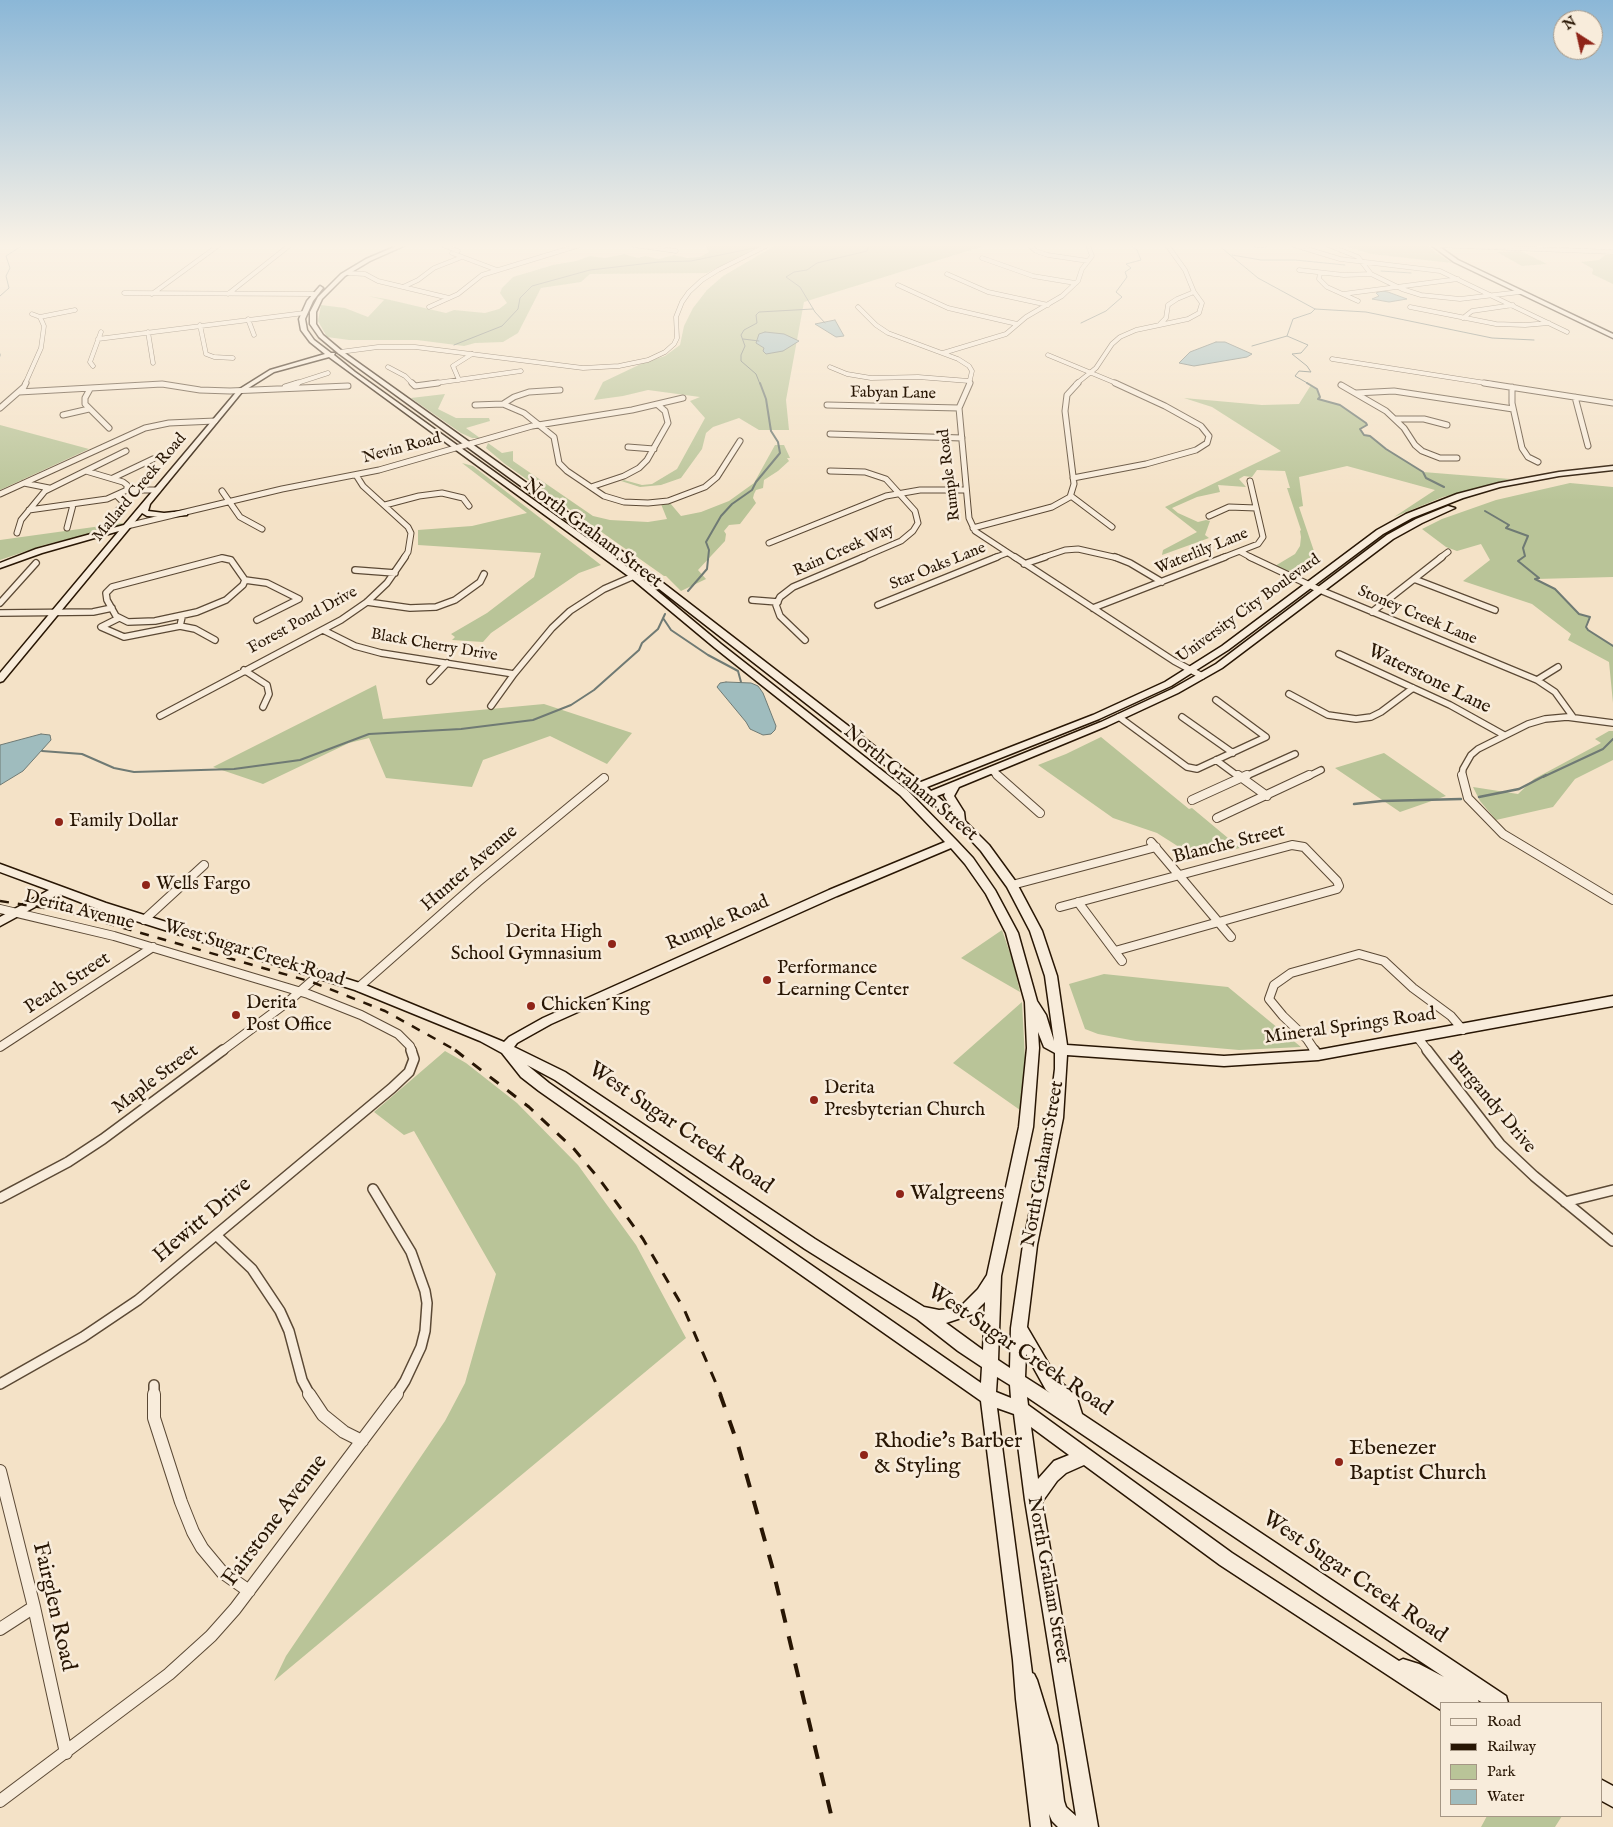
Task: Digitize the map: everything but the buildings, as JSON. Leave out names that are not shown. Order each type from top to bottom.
[{"type":"main road","points":[[304,330],[312,341],[329,354]]},
{"type":"main road","points":[[318,330],[321,336],[340,352]]},
{"type":"main road","points":[[1601,330],[1613,336]]},
{"type":"main road","name":"Mallard Creek Road","points":[[0,679],[240,390],[272,371],[340,352]]},
{"type":"main road","name":"North Graham Street","points":[[340,352],[616,551],[920,786],[960,822],[985,848],[1012,885],[1028,913],[1046,957],[1054,994],[1061,1050],[1058,1108],[1030,1245],[1019,1328],[1017,1381],[1033,1500],[1088,1827]]},
{"type":"main road","name":"North Graham Street","points":[[329,354],[634,576],[718,646],[904,792],[953,843],[979,875],[1001,910],[1020,957],[1031,1002],[1032,1048],[1026,1127],[994,1276],[988,1397],[1022,1660],[1041,1827]]},
{"type":"main road","name":"University City Boulevard","points":[[904,792],[1120,707],[1191,671],[1226,648],[1380,532],[1429,508],[1460,496],[1508,483],[1559,474],[1613,468]]},
{"type":"main road","name":"University City Boulevard","points":[[914,802],[1119,717],[1175,691],[1224,662],[1390,537],[1438,512],[1476,498],[1515,488],[1613,472]]},
{"type":"main road","points":[[146,504],[144,511],[148,514],[164,515],[184,512]]},
{"type":"main road","name":"Nevin Road","points":[[0,566],[39,551],[127,526]]},
{"type":"main road","name":"Nevin Road","points":[[0,562],[60,541],[127,526]]},
{"type":"main road","points":[[92,537],[108,536],[117,538]]},
{"type":"main road","points":[[954,785],[949,796],[959,812],[960,822]]},
{"type":"main road","name":"Rumple Road","points":[[505,1049],[514,1040],[547,1021],[842,889],[953,843]]},
{"type":"main road","name":"West Sugar Creek Road","points":[[0,868],[144,920],[321,973],[359,987],[484,1038],[560,1076],[810,1244],[922,1314],[962,1346],[1075,1419],[1497,1702]]},
{"type":"main road","points":[[0,922],[58,890]]},
{"type":"main road","name":"Mineral Springs Road","points":[[1061,1050],[1224,1061],[1318,1055],[1463,1030],[1613,1001]]},
{"type":"main road","points":[[1031,1002],[1040,1015],[1048,1044],[1061,1050]]},
{"type":"main road","name":"West Sugar Creek Road","points":[[505,1049],[526,1072],[544,1087],[988,1397],[1020,1409],[1226,1559],[1447,1702]]},
{"type":"main road","points":[[642,1155],[655,1150],[663,1151],[688,1168],[704,1173]]},
{"type":"main road","points":[[922,1314],[939,1317],[950,1316],[968,1309],[983,1294],[994,1276]]},
{"type":"main road","points":[[1019,1328],[1052,1385],[1070,1402],[1075,1419]]},
{"type":"main road","points":[[1033,1500],[1051,1475],[1060,1467],[1084,1457]]},
{"type":"main road","points":[[1022,1660],[1048,1746],[1054,1801],[1059,1814],[1067,1822],[1080,1827]]},
{"type":"main road","points":[[1390,1664],[1419,1673],[1468,1702]]},
{"type":"street","points":[[0,408],[19,392],[30,377],[41,348],[45,330]]},
{"type":"street","points":[[98,339],[161,330]]},
{"type":"street","points":[[201,330],[206,354],[214,357],[233,358]]},
{"type":"street","points":[[252,330],[254,335]]},
{"type":"street","points":[[340,352],[373,347],[404,346],[583,368],[619,366],[648,360],[665,352],[674,344],[677,338],[677,330]]},
{"type":"street","points":[[830,367],[846,374],[871,378],[926,378],[969,381],[973,374],[969,366],[943,353],[884,330]]},
{"type":"street","points":[[943,353],[1002,335],[1008,330]]},
{"type":"street","points":[[973,528],[1052,507],[1071,496],[1074,488],[1074,478],[1067,428],[1066,399],[1070,390],[1091,373],[1120,337],[1137,330]]},
{"type":"street","points":[[93,366],[90,362],[101,332]]},
{"type":"street","points":[[148,332],[152,363]]},
{"type":"street","points":[[460,380],[454,372],[454,366],[472,354]]},
{"type":"street","points":[[1048,355],[1150,399],[1194,421],[1206,431],[1209,441],[1200,449],[1179,456],[1074,478]]},
{"type":"street","points":[[1332,359],[1613,403]]},
{"type":"street","points":[[388,367],[405,376],[415,386],[521,371]]},
{"type":"street","points":[[279,389],[328,373]]},
{"type":"street","points":[[312,377],[327,388]]},
{"type":"street","name":"Rumple Road","points":[[969,381],[958,408],[969,518],[973,528],[1024,564],[1191,671],[1202,676]]},
{"type":"street","points":[[19,392],[162,384],[200,390],[348,386]]},
{"type":"street","points":[[1341,384],[1382,408],[1408,433],[1415,445],[1422,451],[1440,458],[1458,458]]},
{"type":"street","points":[[1512,387],[1513,409],[1524,452],[1538,462]]},
{"type":"street","points":[[90,389],[84,400],[89,409],[109,428]]},
{"type":"street","points":[[502,404],[511,398],[524,394],[560,390]]},
{"type":"street","points":[[1356,393],[1394,392],[1513,409]]},
{"type":"street","points":[[1575,397],[1588,446]]},
{"type":"street","name":"Nevin Road","points":[[127,526],[396,466],[540,424],[658,405],[683,398]]},
{"type":"street","points":[[474,405],[502,404],[517,408],[540,424],[555,440],[561,466],[604,496],[632,503],[661,502],[686,496],[705,487],[715,479],[740,441]]},
{"type":"street","points":[[591,487],[624,476],[639,468],[654,449],[668,423],[665,411],[658,405]]},
{"type":"street","name":"Fabyan Lane","points":[[827,405],[958,408]]},
{"type":"street","points":[[62,415],[89,409]]},
{"type":"street","points":[[1394,419],[1417,418],[1447,424]]},
{"type":"street","points":[[0,494],[145,428],[169,423],[215,421]]},
{"type":"street","points":[[830,434],[962,438]]},
{"type":"street","points":[[628,448],[654,449]]},
{"type":"street","points":[[17,533],[21,520],[40,496],[49,488],[126,451]]},
{"type":"street","points":[[113,478],[153,459]]},
{"type":"street","points":[[86,471],[126,483],[127,490]]},
{"type":"street","name":"Rain Creek Way","points":[[778,602],[785,592],[793,587],[909,536],[918,523],[917,515],[886,479],[876,474],[830,471]]},
{"type":"street","name":"Forest Pond Drive","points":[[160,716],[323,630],[368,602],[395,573],[408,552],[412,536],[408,527],[363,486],[356,475]]},
{"type":"street","name":"Waterlily Lane","points":[[1093,608],[1258,544],[1263,537],[1250,481]]},
{"type":"street","points":[[24,483],[49,488]]},
{"type":"street","points":[[769,543],[878,498],[900,493],[943,489],[966,490]]},
{"type":"street","points":[[29,510],[73,505],[117,496],[127,490],[158,490]]},
{"type":"street","points":[[222,490],[240,517],[262,529]]},
{"type":"street","points":[[384,505],[419,496],[442,493],[463,498],[469,506]]},
{"type":"street","points":[[114,521],[116,513],[124,504],[123,500],[117,496]]},
{"type":"street","points":[[1071,496],[1112,527]]},
{"type":"street","points":[[67,528],[73,505]]},
{"type":"street","points":[[1209,516],[1217,511],[1229,508],[1256,508]]},
{"type":"street","points":[[1024,564],[1065,550],[1096,551],[1130,564],[1162,582]]},
{"type":"street","name":"Stoney Creek Lane","points":[[1241,552],[1320,590],[1537,680],[1556,692],[1573,717]]},
{"type":"street","points":[[1372,612],[1448,552]]},
{"type":"street","name":"Star Oaks Lane","points":[[878,605],[1007,553]]},
{"type":"street","points":[[246,580],[226,600],[182,616],[144,622],[128,622],[118,618],[105,596],[112,587],[218,559],[232,560],[246,580],[267,582],[299,599],[257,620]]},
{"type":"street","points":[[0,603],[36,562]]},
{"type":"street","points":[[355,570],[395,573]]},
{"type":"street","points":[[368,602],[410,608],[436,607],[455,600],[480,582],[484,574]]},
{"type":"street","points":[[491,706],[514,674],[552,628],[570,611],[598,592],[634,576]]},
{"type":"street","points":[[1414,580],[1495,610]]},
{"type":"street","points":[[752,600],[778,602],[776,608],[780,616],[805,640]]},
{"type":"street","points":[[0,613],[93,612],[112,608]]},
{"type":"street","points":[[180,626],[182,616]]},
{"type":"street","points":[[118,618],[101,627],[124,637],[180,626],[195,629],[216,640]]},
{"type":"street","name":"Black Cherry Drive","points":[[323,630],[355,646],[368,650],[514,674]]},
{"type":"street","name":"Waterstone Lane","points":[[1339,654],[1464,712],[1504,735]]},
{"type":"street","points":[[430,681],[447,663]]},
{"type":"street","points":[[1537,680],[1558,667]]},
{"type":"street","points":[[244,670],[265,682],[269,689],[270,694],[263,707]]},
{"type":"street","points":[[1289,694],[1328,715],[1356,719],[1371,717],[1381,712],[1413,688]]},
{"type":"street","points":[[1119,717],[1187,767],[1197,769],[1262,740],[1266,736],[1216,700]]},
{"type":"street","points":[[1182,716],[1234,753]]},
{"type":"street","points":[[1613,722],[1573,717],[1536,721],[1478,749],[1466,762],[1462,779],[1471,802],[1482,816],[1504,834],[1613,900]]},
{"type":"street","points":[[1192,800],[1295,754]]},
{"type":"street","points":[[1216,760],[1266,796]]},
{"type":"street","points":[[991,770],[1040,813]]},
{"type":"street","points":[[1217,818],[1321,770]]},
{"type":"street","name":"Hunter Avenue","points":[[359,987],[478,882],[604,778]]},
{"type":"street","name":"Blanche Street","points":[[1060,907],[1292,844],[1304,847],[1331,874],[1339,886],[1337,889],[1115,951]]},
{"type":"street","points":[[1012,885],[1154,845],[1231,937]]},
{"type":"street","points":[[144,920],[204,865]]},
{"type":"street","points":[[1078,902],[1122,961]]},
{"type":"street","name":"Derita Avenue","points":[[0,909],[19,912],[152,947],[301,992],[362,1015],[398,1034],[410,1046],[414,1059],[413,1064]]},
{"type":"street","name":"Peach Street","points":[[0,1047],[59,1010],[152,947]]},
{"type":"street","points":[[1318,1055],[1307,1039],[1283,1016],[1269,999],[1274,986],[1280,979],[1291,973],[1359,954],[1384,961],[1413,988],[1451,1016],[1463,1030]]},
{"type":"street","name":"Maple Street","points":[[0,1198],[68,1162],[103,1139],[301,992],[321,973]]},
{"type":"street","name":"Burgandy Drive","points":[[1418,1038],[1480,1121],[1500,1144],[1534,1176],[1613,1241]]},
{"type":"street","name":"Hewitt Drive","points":[[0,1384],[115,1317],[392,1088],[413,1064]]},
{"type":"street","name":"Fairstone Avenue","points":[[0,1801],[66,1753],[192,1654],[212,1636],[249,1591],[387,1409],[414,1364],[421,1348],[425,1331],[427,1302],[418,1268],[411,1252],[373,1189]]},
{"type":"street","points":[[1565,1202],[1613,1190]]},
{"type":"street","points":[[216,1235],[252,1269],[280,1311],[289,1330],[302,1380],[315,1405],[323,1415],[344,1432],[362,1441]]},
{"type":"street","points":[[154,1385],[154,1418],[181,1502],[193,1532],[202,1548],[222,1572],[249,1591]]},
{"type":"street","name":"Fairglen Road","points":[[0,1471],[34,1607],[66,1753]]},
{"type":"street","points":[[0,1629],[34,1607]]},
{"type":"green space","points":[[323,330],[519,330],[503,342],[475,343],[464,346],[417,340],[349,340],[327,337]]},
{"type":"green space","points":[[683,330],[799,330],[786,400],[789,430],[759,430],[739,418],[713,427],[706,433],[702,449],[681,478],[661,485],[640,487],[621,481],[624,480],[642,485],[652,484],[677,469],[705,418],[690,401],[700,397],[648,390],[594,400],[603,382],[643,363],[665,356],[680,345]]},
{"type":"green space","points":[[1311,385],[1317,389],[1319,399],[1340,405],[1366,423],[1367,425],[1360,429],[1364,435],[1370,436],[1386,449],[1423,472],[1510,479],[1443,497],[1394,517],[1435,490],[1347,466],[1299,477],[1303,506],[1299,507],[1317,560],[1286,572],[1275,566],[1295,554],[1300,546],[1301,537],[1301,530],[1287,488],[1290,488],[1285,471],[1257,470],[1252,477],[1244,476],[1239,479],[1246,487],[1218,485],[1220,492],[1197,497],[1172,508],[1178,513],[1198,522],[1210,521],[1205,535],[1209,538],[1162,555],[1163,550],[1197,532],[1165,507],[1281,451],[1212,407],[1184,398],[1262,405],[1299,404]]},
{"type":"green space","points":[[445,394],[438,409],[456,418],[489,418],[490,421],[466,428],[480,438],[472,438],[461,433],[411,398]]},
{"type":"green space","points":[[0,425],[89,449],[0,490]]},
{"type":"green space","points":[[488,443],[502,453],[513,451],[513,461],[593,516],[610,520],[648,522],[667,519],[661,504],[670,503],[681,516],[701,512],[729,501],[754,483],[775,445],[784,445],[790,458],[787,458],[789,461],[778,471],[764,480],[763,488],[756,490],[753,498],[756,503],[740,524],[729,525],[724,531],[726,534],[725,541],[698,570],[706,579],[681,591],[666,576],[505,464],[486,448]]},
{"type":"green space","points":[[462,463],[473,466],[601,565],[579,573],[491,633],[483,642],[452,640],[455,637],[451,634],[487,613],[534,577],[541,553],[418,545],[418,530],[472,526],[527,513]]},
{"type":"green space","points":[[1570,483],[1613,487],[1613,577],[1536,579],[1555,589],[1579,614],[1590,617],[1586,627],[1588,630],[1613,646],[1613,703],[1609,662],[1568,640],[1571,634],[1532,604],[1463,581],[1490,560],[1481,544],[1457,551],[1446,547],[1422,529],[1442,519],[1496,500]]},
{"type":"green space","points":[[123,523],[121,526],[44,545],[0,560],[0,540]]},
{"type":"green space","points":[[376,685],[383,719],[544,704],[632,733],[607,764],[550,736],[483,760],[472,787],[386,778],[369,738],[349,743],[263,784],[213,767]]},
{"type":"green space","points":[[1609,731],[1613,731],[1613,760],[1575,779],[1553,807],[1496,820],[1480,801],[1473,787],[1518,794],[1534,779],[1601,743],[1595,739]]},
{"type":"green space","points":[[1101,737],[1240,848],[1222,852],[1187,852],[1157,833],[1113,818],[1038,765]]},
{"type":"green space","points":[[1384,753],[1446,796],[1400,812],[1335,768]]},
{"type":"green space","points":[[1002,930],[1013,962],[1020,992],[961,958]]},
{"type":"green space","points":[[1104,974],[1228,987],[1301,1047],[1239,1050],[1136,1041],[1098,1034],[1085,1029],[1069,984]]},
{"type":"green space","points":[[1022,1002],[1025,1059],[1020,1110],[953,1063]]},
{"type":"green space","points":[[445,1051],[466,1063],[517,1103],[578,1165],[636,1245],[686,1338],[274,1681],[286,1656],[445,1421],[465,1383],[496,1274],[414,1131],[404,1135],[374,1112]]},
{"type":"green space","points":[[1486,1817],[1561,1817],[1555,1827],[1481,1827]]},
{"type":"water","points":[[825,330],[841,330],[844,336],[836,337]]},
{"type":"water","points":[[765,332],[784,334],[799,341],[783,351],[766,354],[763,351],[764,348],[756,343],[759,334]]},
{"type":"water","points":[[1216,342],[1225,342],[1252,354],[1247,357],[1194,366],[1179,363],[1190,352]]},
{"type":"water","points":[[720,683],[751,683],[758,686],[763,693],[776,726],[771,734],[763,735],[750,729],[717,687]]},
{"type":"water","points":[[41,734],[50,735],[51,740],[23,771],[0,785],[0,745]]},
{"type":"waterway","points":[[454,345],[491,330]]},
{"type":"waterway","points":[[744,330],[741,335],[745,346],[741,355],[741,361],[756,374],[760,384]]},
{"type":"waterway","points":[[1287,336],[1289,330]]},
{"type":"waterway","points":[[1454,330],[1492,338],[1534,340]]},
{"type":"waterway","points":[[1252,346],[1287,336]]},
{"type":"waterway","points":[[1287,336],[1308,345],[1301,353],[1292,354],[1307,366],[1311,372],[1299,371],[1295,376],[1309,384]]},
{"type":"waterway","points":[[743,339],[759,341]]},
{"type":"waterway","points":[[688,591],[707,569],[709,550],[706,542],[721,516],[732,504],[752,490],[756,482],[780,453],[778,442],[771,431],[766,399],[760,383]]},
{"type":"waterway","points":[[1307,383],[1317,389],[1320,397],[1318,399],[1340,405],[1366,423],[1367,425],[1360,429],[1364,435],[1370,436],[1386,449],[1423,472],[1426,478],[1444,487]]},
{"type":"waterway","points":[[1485,511],[1509,525],[1506,528],[1528,536],[1523,548],[1525,556],[1518,561],[1539,578],[1535,579],[1555,589],[1579,614],[1590,617],[1586,627],[1588,630],[1613,646]]},
{"type":"waterway","points":[[663,618],[665,614]]},
{"type":"waterway","points":[[42,751],[82,754],[114,768],[134,772],[234,769],[300,760],[369,734],[461,729],[533,720],[571,705],[594,690],[639,650],[642,643],[658,629],[663,618]]},
{"type":"waterway","points":[[663,618],[671,630],[708,655],[738,671],[741,682]]},
{"type":"waterway","points":[[1543,777],[1603,749],[1613,739]]},
{"type":"waterway","points":[[1479,797],[1519,789],[1546,775]]},
{"type":"waterway","points":[[1354,804],[1382,801],[1461,799]]},
{"type":"railway","points":[[0,901],[64,911],[312,982],[385,1011],[457,1051]]},
{"type":"railway","points":[[455,1050],[529,1107],[574,1149],[600,1180],[643,1239],[684,1309],[721,1395]]},
{"type":"railway","points":[[720,1394],[738,1445],[772,1566],[834,1827]]},
{"type":"place","name":"Family Dollar","points":[[59,822]]},
{"type":"place","name":"Wells Fargo","points":[[146,885]]},
{"type":"place","name":"Derita High School Gymnasium","points":[[612,944]]},
{"type":"place","name":"Performance Learning Center","points":[[767,980]]},
{"type":"place","name":"Chicken King","points":[[531,1006]]},
{"type":"place","name":"Derita Post Office","points":[[236,1015]]},
{"type":"place","name":"Derita Presbyterian Church","points":[[814,1100]]},
{"type":"place","name":"Walgreens","points":[[900,1194]]},
{"type":"place","name":"Rhodie's Barber & Styling","points":[[864,1455]]},
{"type":"place","name":"Ebenezer Baptist Church","points":[[1339,1462]]}]
